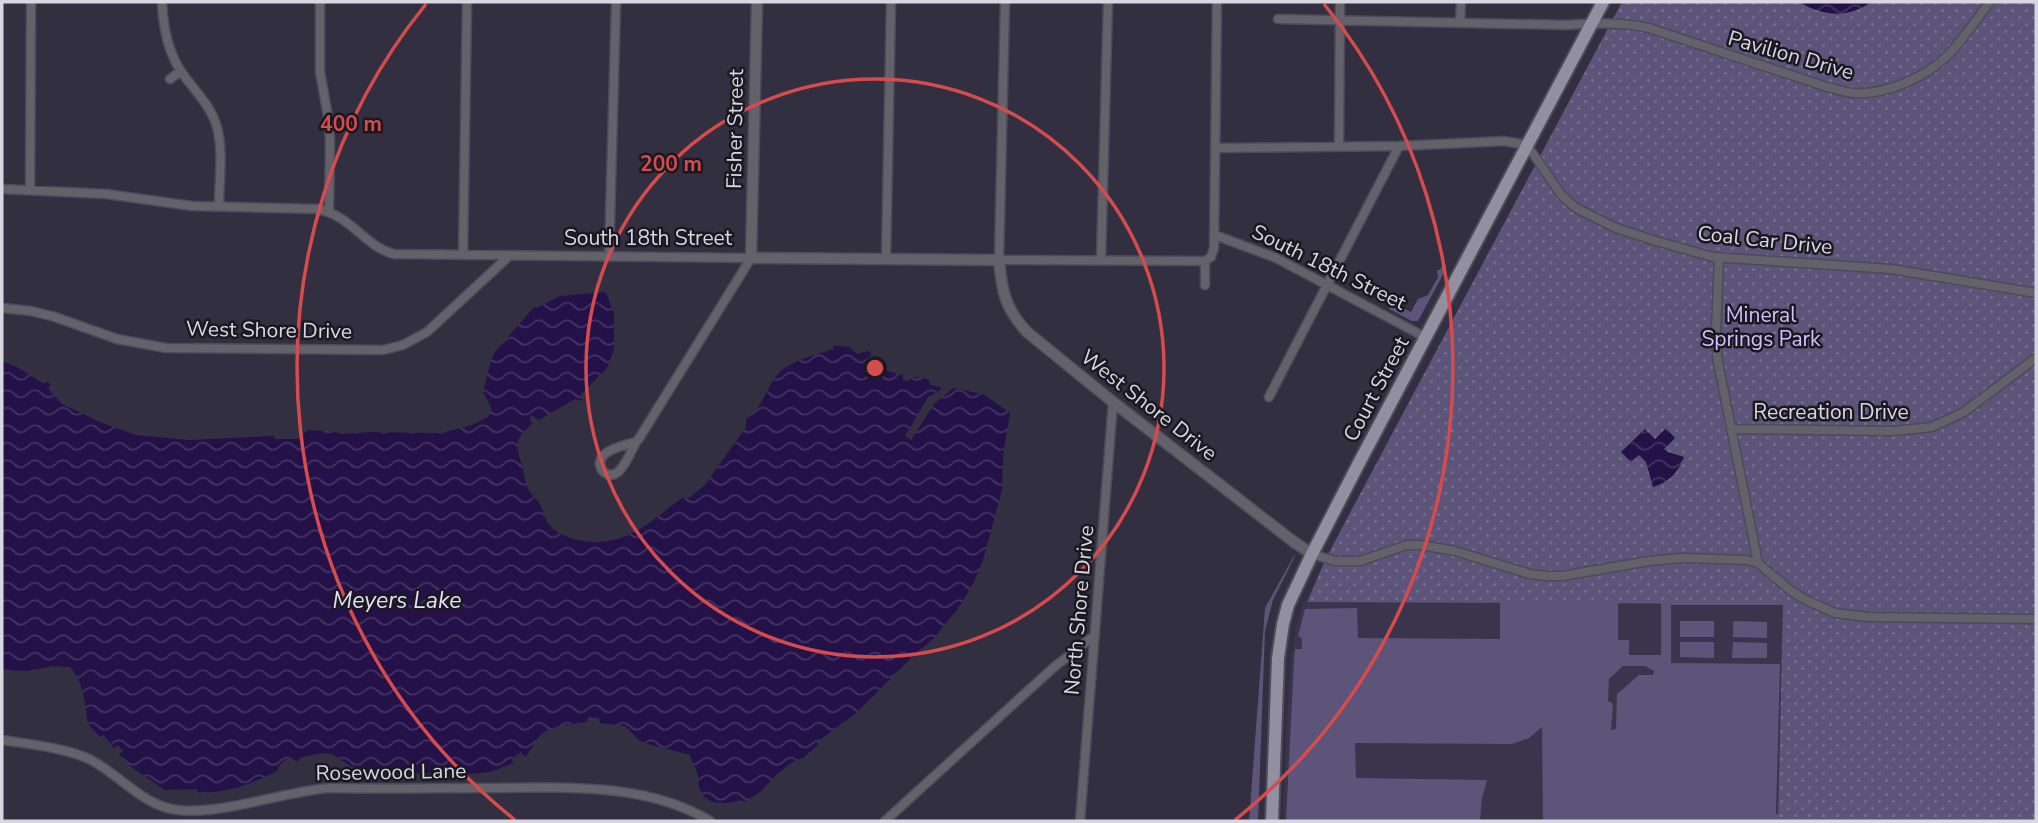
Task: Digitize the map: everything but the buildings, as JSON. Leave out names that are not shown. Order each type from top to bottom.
[{"type":"main road","name":"Court Street","points":[[1272,821],[1277,673],[1281,634],[1289,605],[1312,554],[1425,337],[1603,3]]},
{"type":"street","points":[[30,190],[31,2]]},
{"type":"street","points":[[162,2],[166,40],[181,71],[210,109],[217,126],[219,206]]},
{"type":"street","points":[[320,2],[320,72],[330,143],[329,211]]},
{"type":"street","points":[[463,256],[467,2]]},
{"type":"street","points":[[609,257],[616,2]]},
{"type":"street","name":"Fisher Street","points":[[751,258],[757,2]]},
{"type":"street","points":[[886,258],[891,2]]},
{"type":"street","points":[[999,260],[1005,2]]},
{"type":"street","points":[[1101,260],[1108,2]]},
{"type":"street","points":[[1205,285],[1205,261],[1214,252],[1215,235],[1217,2]]},
{"type":"street","points":[[1339,146],[1340,2]]},
{"type":"street","points":[[1460,23],[1461,2]]},
{"type":"street","name":"Pavilion Drive","points":[[1278,19],[1626,24],[1649,28],[1826,87],[1866,93],[1913,80],[1928,72],[1950,52],[1990,2]]},
{"type":"street","points":[[170,79],[181,71]]},
{"type":"street","points":[[1215,148],[1399,146],[1504,141],[1527,145]]},
{"type":"street","name":"Coal Car Drive","points":[[1527,145],[1562,195],[1582,212],[1636,235],[1719,257],[1896,270],[2036,293]]},
{"type":"street","points":[[1269,397],[1399,146]]},
{"type":"street","name":"South 18th Street","points":[[2,189],[106,194],[179,205],[329,211],[341,217],[386,252],[394,254],[1205,261]]},
{"type":"street","name":"South 18th Street","points":[[1215,235],[1276,258],[1425,337]]},
{"type":"street","name":"West Shore Drive","points":[[2,308],[31,311],[117,339],[166,348],[383,349],[403,345],[427,332],[508,257]]},
{"type":"street","points":[[1719,257],[1716,340],[1758,563]]},
{"type":"street","points":[[636,442],[603,454],[599,460],[603,472],[609,475],[620,470],[751,258]]},
{"type":"street","name":"West Shore Drive","points":[[999,260],[1002,291],[1007,306],[1027,331],[1113,402],[1312,554]]},
{"type":"street","name":"Recreation Drive","points":[[1731,429],[1893,431],[1932,426],[1964,412],[2036,358]]},
{"type":"street","name":"North Shore Drive","points":[[1080,821],[1113,402]]},
{"type":"street","points":[[1312,554],[1335,561],[1360,561],[1407,545],[1421,545],[1455,551],[1530,574],[1546,576],[1682,558],[1747,559],[1758,563],[1791,591],[1835,613],[1867,617],[2036,619]]},
{"type":"street","points":[[885,821],[1053,668],[1095,635]]},
{"type":"street","name":"Rosewood Lane","points":[[2,740],[85,757],[165,808],[199,810],[329,788],[551,788],[644,796],[681,806],[710,821]]},
{"type":"shaded area","points":[[1304,601],[1783,604],[1778,821],[1283,821],[1291,660],[1296,626]]},
{"type":"green space","name":"Mineral Springs Park","points":[[1622,2],[2036,2],[2036,821],[1778,821],[1783,604],[1307,602],[1326,558]]},
{"type":"green space","points":[[1443,264],[1446,269],[1418,321],[1412,321],[1389,309],[1390,302],[1411,312],[1418,299],[1428,295],[1438,277],[1437,270],[1440,270]]},
{"type":"green space","points":[[1294,556],[1273,600],[1265,631],[1258,821],[1249,821],[1265,608]]},
{"type":"green space","points":[[1500,581],[1763,591],[1785,605],[1671,605],[1671,663],[1780,664],[1776,814],[1780,814],[1780,821],[1543,821],[1542,727],[1529,738],[1512,744],[1355,743],[1356,778],[1487,780],[1480,821],[1286,821],[1295,649],[1302,649],[1302,638],[1298,636],[1305,609],[1357,608],[1358,638],[1500,639]],"holes":[[[1618,603],[1661,603],[1661,655],[1629,655],[1629,640],[1618,640]],[[1623,666],[1645,666],[1654,671],[1653,675],[1639,675],[1617,694],[1616,729],[1611,730],[1613,704],[1608,701],[1609,679]]]},
{"type":"green space","points":[[1680,621],[1714,621],[1714,637],[1680,637]]},
{"type":"green space","points":[[1733,621],[1767,622],[1767,638],[1733,637]]},
{"type":"green space","points":[[1680,642],[1714,642],[1714,658],[1680,657]]},
{"type":"green space","points":[[1733,642],[1767,643],[1767,658],[1732,658]]},
{"type":"water","points":[[1799,2],[1871,2],[1853,11],[1835,14]]},
{"type":"water","name":"Meyers Lake","points":[[606,292],[614,314],[614,349],[607,368],[580,395],[583,399],[580,401],[575,399],[539,420],[531,415],[532,424],[522,434],[518,443],[528,489],[540,504],[550,525],[569,538],[599,542],[624,537],[682,498],[690,497],[705,485],[746,427],[746,419],[756,410],[778,374],[797,361],[833,349],[834,345],[849,347],[857,354],[867,351],[871,353],[872,359],[888,371],[903,375],[903,380],[909,381],[910,376],[924,378],[929,380],[930,385],[942,389],[928,397],[905,436],[911,440],[934,404],[953,388],[983,394],[1010,413],[1003,456],[1002,490],[983,560],[974,582],[957,610],[932,640],[855,714],[817,742],[818,745],[803,758],[778,773],[759,793],[744,802],[711,801],[699,787],[690,755],[644,743],[625,726],[600,723],[599,718],[588,717],[587,722],[547,730],[525,757],[521,752],[511,759],[514,763],[490,772],[458,775],[383,774],[351,766],[332,754],[322,753],[302,757],[296,762],[288,759],[280,764],[277,771],[249,784],[229,789],[209,793],[198,793],[197,789],[165,790],[130,766],[119,754],[123,751],[118,745],[114,748],[88,724],[81,687],[70,667],[53,666],[28,671],[2,670],[2,361],[44,384],[51,384],[48,389],[62,404],[136,435],[189,440],[274,436],[275,439],[303,439],[304,430],[342,434],[441,433],[472,425],[491,413],[491,407],[483,392],[491,360],[534,307],[560,296]]},
{"type":"water","points":[[1666,428],[1675,438],[1664,449],[1684,457],[1672,476],[1653,487],[1646,462],[1639,455],[1631,462],[1621,452],[1645,429],[1655,439]]}]
